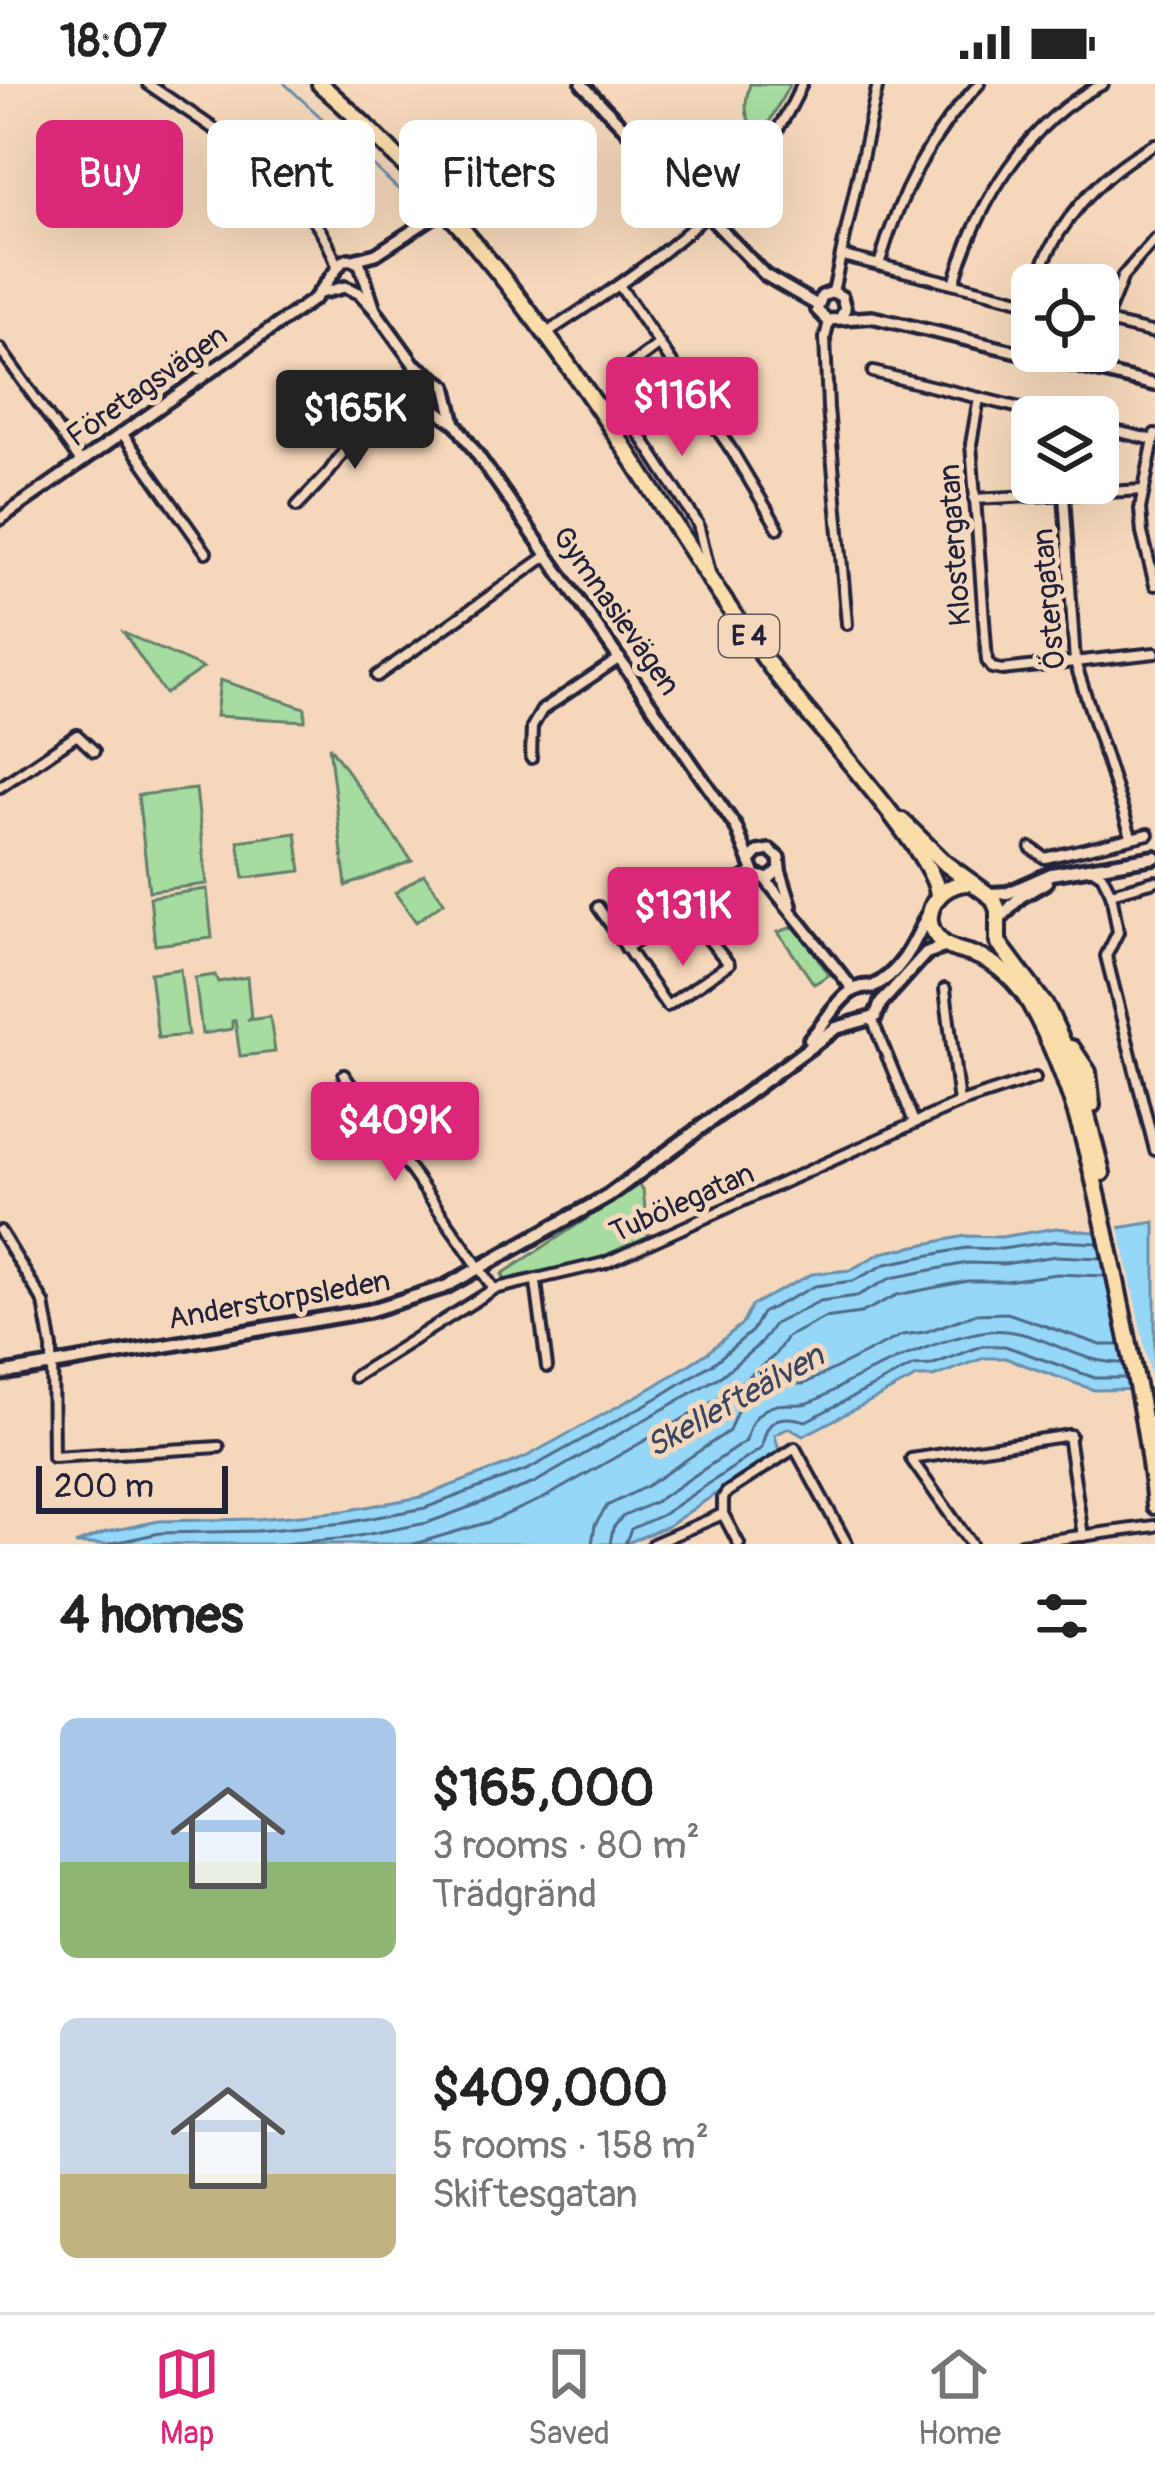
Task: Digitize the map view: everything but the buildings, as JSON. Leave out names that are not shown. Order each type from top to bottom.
[{"type":"highway","name":"E 4","points":[[320,84],[399,164]]},
{"type":"highway","name":"E 4","points":[[459,228],[545,334],[781,680],[881,801],[932,875],[935,901]]},
{"type":"highway","name":"E 4","points":[[881,801],[971,884]]},
{"type":"highway","points":[[1106,1214],[1075,1112],[1028,1000],[993,964],[950,948],[933,930],[935,901],[953,884],[971,884],[990,894],[996,905],[998,942],[1088,1072],[1090,1122],[1145,1400],[1155,1506]]},
{"type":"highway","points":[[950,948],[979,947],[991,939],[998,923]]},
{"type":"highway","points":[[1145,1400],[1154,1424]]},
{"type":"main road","points":[[990,894],[1008,893],[1041,877],[1155,857]]},
{"type":"main road","points":[[998,923],[1011,905],[1041,884],[1085,868]]},
{"type":"main road","points":[[935,901],[902,962],[872,987],[851,990],[847,1010],[867,1020],[926,953],[950,948]]},
{"type":"main road","points":[[872,987],[881,1004]]},
{"type":"main road","name":"Anderstorpsleden","points":[[787,1062],[851,990]]},
{"type":"main road","name":"Anderstorpsleden","points":[[0,1373],[368,1311],[409,1300],[482,1268],[637,1176],[836,1028],[867,1020]]},
{"type":"street","points":[[148,84],[259,164],[329,245],[347,287],[375,310],[414,364],[446,386],[447,396],[441,404],[410,409],[389,404],[371,412],[329,472],[297,506]]},
{"type":"street","points":[[582,84],[621,125]]},
{"type":"street","points":[[783,120],[802,84]]},
{"type":"street","points":[[833,292],[878,84]]},
{"type":"street","points":[[879,265],[892,218],[913,172],[939,131],[980,84]]},
{"type":"street","points":[[954,283],[968,238],[1009,168],[1049,124],[1096,85]]},
{"type":"street","points":[[1045,264],[1086,197],[1127,160],[1155,144]]},
{"type":"street","points":[[337,268],[351,259],[376,254],[416,228]]},
{"type":"street","points":[[545,334],[619,285],[692,228]]},
{"type":"street","points":[[719,228],[765,275],[817,305]]},
{"type":"street","points":[[1119,284],[1155,239]]},
{"type":"street","points":[[329,245],[363,273],[375,310]]},
{"type":"street","points":[[347,287],[359,283],[376,254]]},
{"type":"street","points":[[843,256],[1011,296]]},
{"type":"street","name":"Företagsvägen","points":[[0,519],[321,293],[337,268]]},
{"type":"street","points":[[619,285],[732,451],[778,528]]},
{"type":"street","name":"Företagsvägen","points":[[321,293],[347,287]]},
{"type":"street","points":[[833,292],[822,296],[819,314],[834,319],[872,317]]},
{"type":"street","points":[[833,292],[872,317],[1155,385]]},
{"type":"street","points":[[845,303],[825,346],[847,624]]},
{"type":"street","points":[[1119,324],[1155,333]]},
{"type":"street","points":[[658,344],[614,378],[612,392],[698,524],[712,580]]},
{"type":"street","points":[[0,350],[80,461]]},
{"type":"street","points":[[414,364],[430,406]]},
{"type":"street","points":[[873,372],[1011,406]]},
{"type":"street","points":[[401,406],[432,378]]},
{"type":"street","name":"Gymnasievägen","points":[[447,396],[455,423],[736,827],[752,866]]},
{"type":"street","name":"Klostergatan","points":[[979,398],[971,443],[987,661],[1002,670],[1155,653]]},
{"type":"street","name":"Gymnasievägen","points":[[430,406],[455,423]]},
{"type":"street","points":[[1119,431],[1154,438],[1140,509],[1155,585]]},
{"type":"street","points":[[122,434],[206,551]]},
{"type":"street","points":[[1119,491],[1144,490]]},
{"type":"street","points":[[974,499],[1011,497]]},
{"type":"street","name":"Östergatan","points":[[1065,504],[1075,662],[1131,836]]},
{"type":"street","points":[[377,676],[548,555]]},
{"type":"street","points":[[531,758],[532,727],[542,710],[620,658]]},
{"type":"street","points":[[0,787],[77,735],[94,752]]},
{"type":"street","name":"Gymnasievägen","points":[[736,827],[776,854],[780,869]]},
{"type":"street","points":[[1031,848],[1045,858],[1148,834]]},
{"type":"street","points":[[626,948],[752,866],[766,850]]},
{"type":"street","points":[[752,866],[793,910],[851,990]]},
{"type":"street","points":[[1085,868],[1102,875],[1111,893],[1118,925],[1106,965],[1155,1150]]},
{"type":"street","points":[[765,880],[780,869],[793,910]]},
{"type":"street","points":[[1111,893],[1155,881]]},
{"type":"street","points":[[598,907],[667,1006],[729,964],[686,912]]},
{"type":"street","points":[[945,989],[958,1102]]},
{"type":"street","points":[[867,1020],[914,1122]]},
{"type":"street","points":[[344,1075],[494,1289]]},
{"type":"street","name":"Tubölegatan","points":[[354,1377],[494,1289],[577,1273],[644,1248],[958,1102],[1035,1078]]},
{"type":"street","points":[[1,1234],[44,1303],[52,1365],[53,1457],[219,1447]]},
{"type":"street","points":[[536,1282],[547,1367]]},
{"type":"street","points":[[971,1544],[910,1459],[1069,1435],[1083,1536]]},
{"type":"street","points":[[740,1544],[723,1514],[723,1498],[795,1448],[848,1544]]},
{"type":"street","points":[[653,1544],[723,1514]]},
{"type":"street","points":[[1021,1544],[1155,1526]]},
{"type":"green space","points":[[750,84],[790,84],[770,120],[749,120],[746,99]]},
{"type":"green space","points":[[124,633],[203,668],[165,694]]},
{"type":"green space","points":[[220,680],[305,708],[305,721],[216,716]]},
{"type":"green space","points":[[329,746],[412,861],[346,886]]},
{"type":"green space","points":[[196,789],[207,884],[149,891],[138,795]]},
{"type":"green space","points":[[296,833],[301,871],[244,878],[238,841]]},
{"type":"green space","points":[[424,874],[444,902],[416,922],[395,893]]},
{"type":"green space","points":[[207,889],[212,938],[155,945],[150,897]]},
{"type":"green space","points":[[793,927],[829,975],[814,984],[778,932]]},
{"type":"green space","points":[[180,969],[188,1035],[158,1038],[150,973]]},
{"type":"green space","points":[[215,975],[218,982],[247,977],[251,1018],[247,1020],[270,1017],[275,1052],[240,1056],[235,1020],[232,1029],[202,1034],[195,978]]},
{"type":"green space","points":[[638,1185],[643,1189],[648,1237],[597,1259],[505,1280],[502,1274]]},
{"type":"water","name":"Skellefteälven","points":[[1155,1222],[1155,1389],[1094,1390],[1005,1358],[984,1358],[933,1377],[917,1377],[803,1436],[789,1428],[775,1435],[779,1451],[668,1526],[625,1544],[75,1544],[159,1521],[344,1511],[421,1497],[524,1458],[653,1387],[707,1353],[743,1323],[752,1305],[812,1274],[850,1270],[881,1253],[965,1236],[1001,1237],[1056,1228],[1093,1232]]},
{"type":"pier","points":[[1118,1222],[1155,1395],[1133,1396],[1097,1225]]},
{"type":"waterway","points":[[285,84],[399,190]]}]
